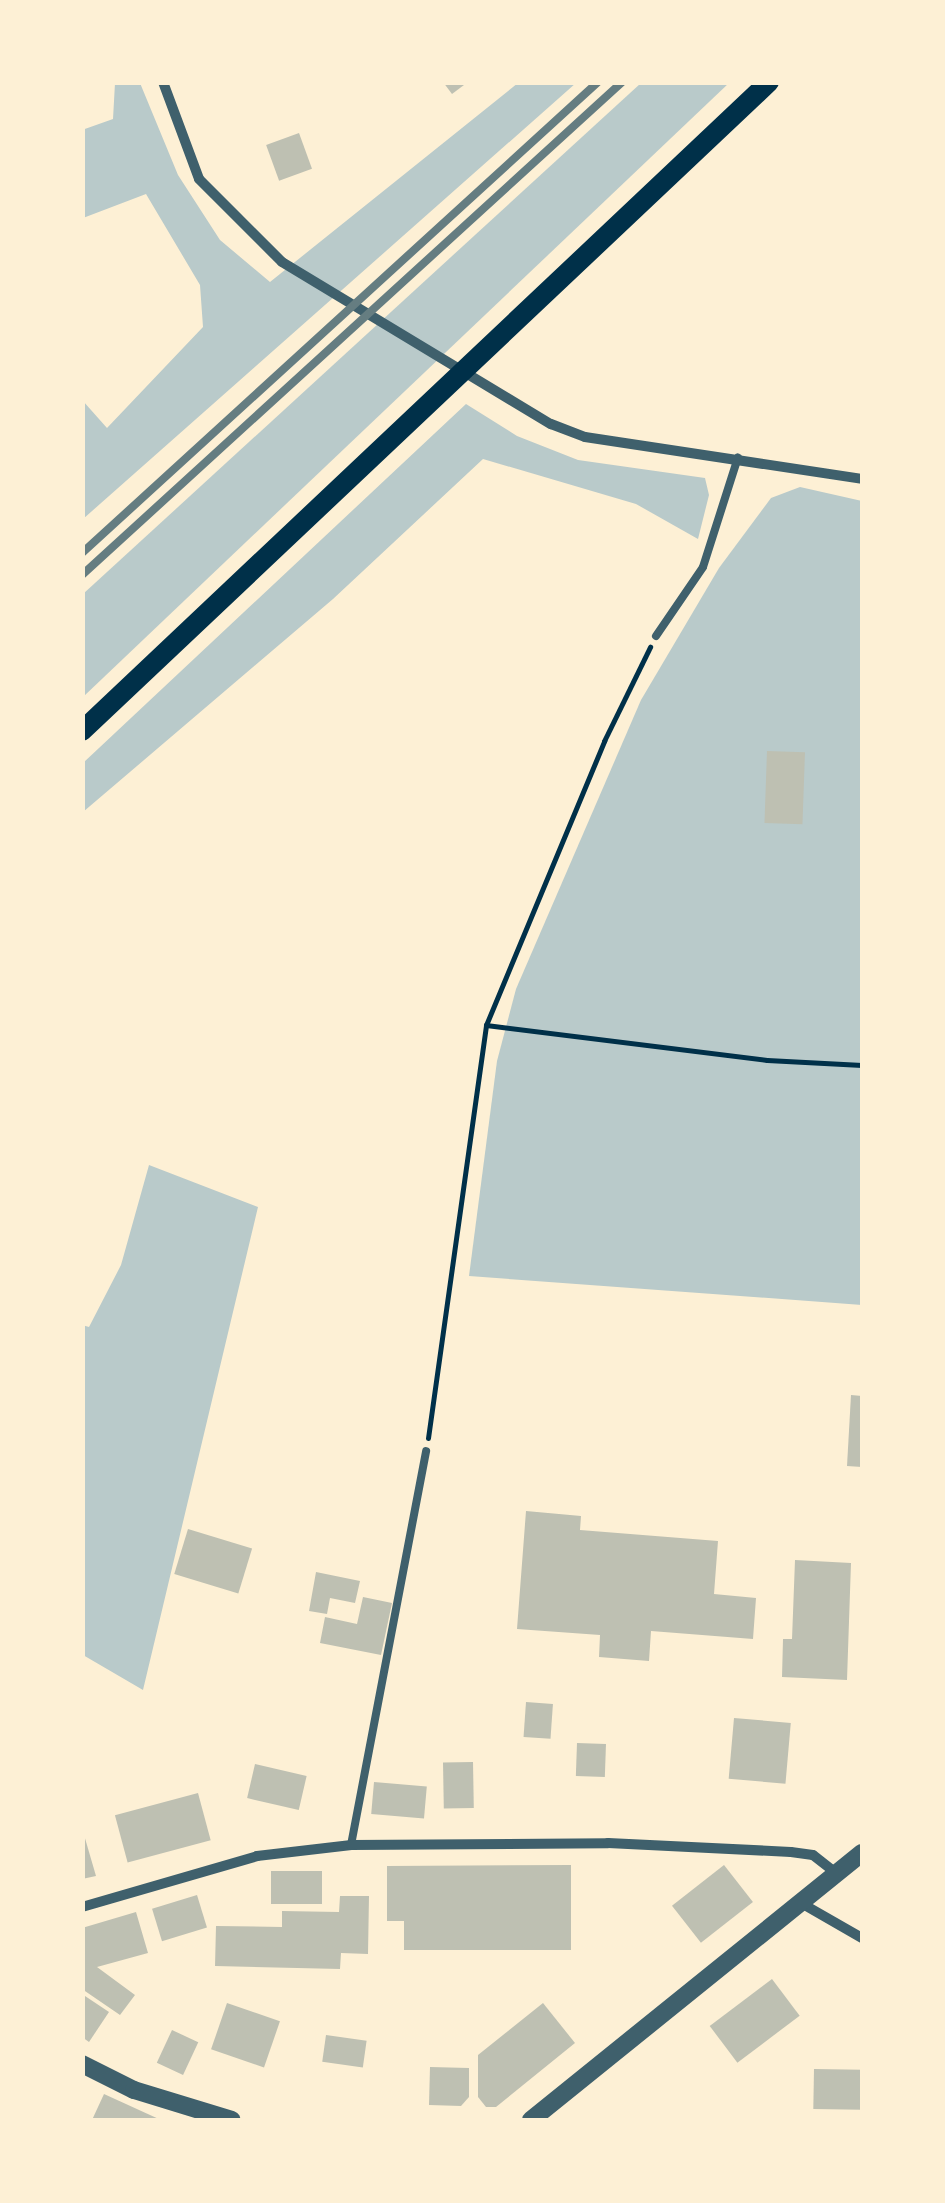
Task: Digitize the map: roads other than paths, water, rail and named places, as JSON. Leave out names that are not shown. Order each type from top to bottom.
[{"type":"main road","points":[[82,731],[769,82]]},
{"type":"street","points":[[162,82],[200,179],[282,262],[550,424],[585,437],[738,457],[862,479]]},
{"type":"street","points":[[82,1907],[257,1856],[351,1845],[608,1843],[790,1852],[812,1855],[837,1874]]},
{"type":"street","points":[[531,2120],[862,1853]]},
{"type":"street","points":[[801,1904],[862,1938]]},
{"type":"street","points":[[82,2064],[134,2090],[232,2120]]},
{"type":"lane","points":[[656,636],[708,555],[738,457]]},
{"type":"lane","points":[[351,1845],[426,1451]]},
{"type":"railway","points":[[82,553],[598,82]]},
{"type":"railway","points":[[82,575],[622,82]]}]
